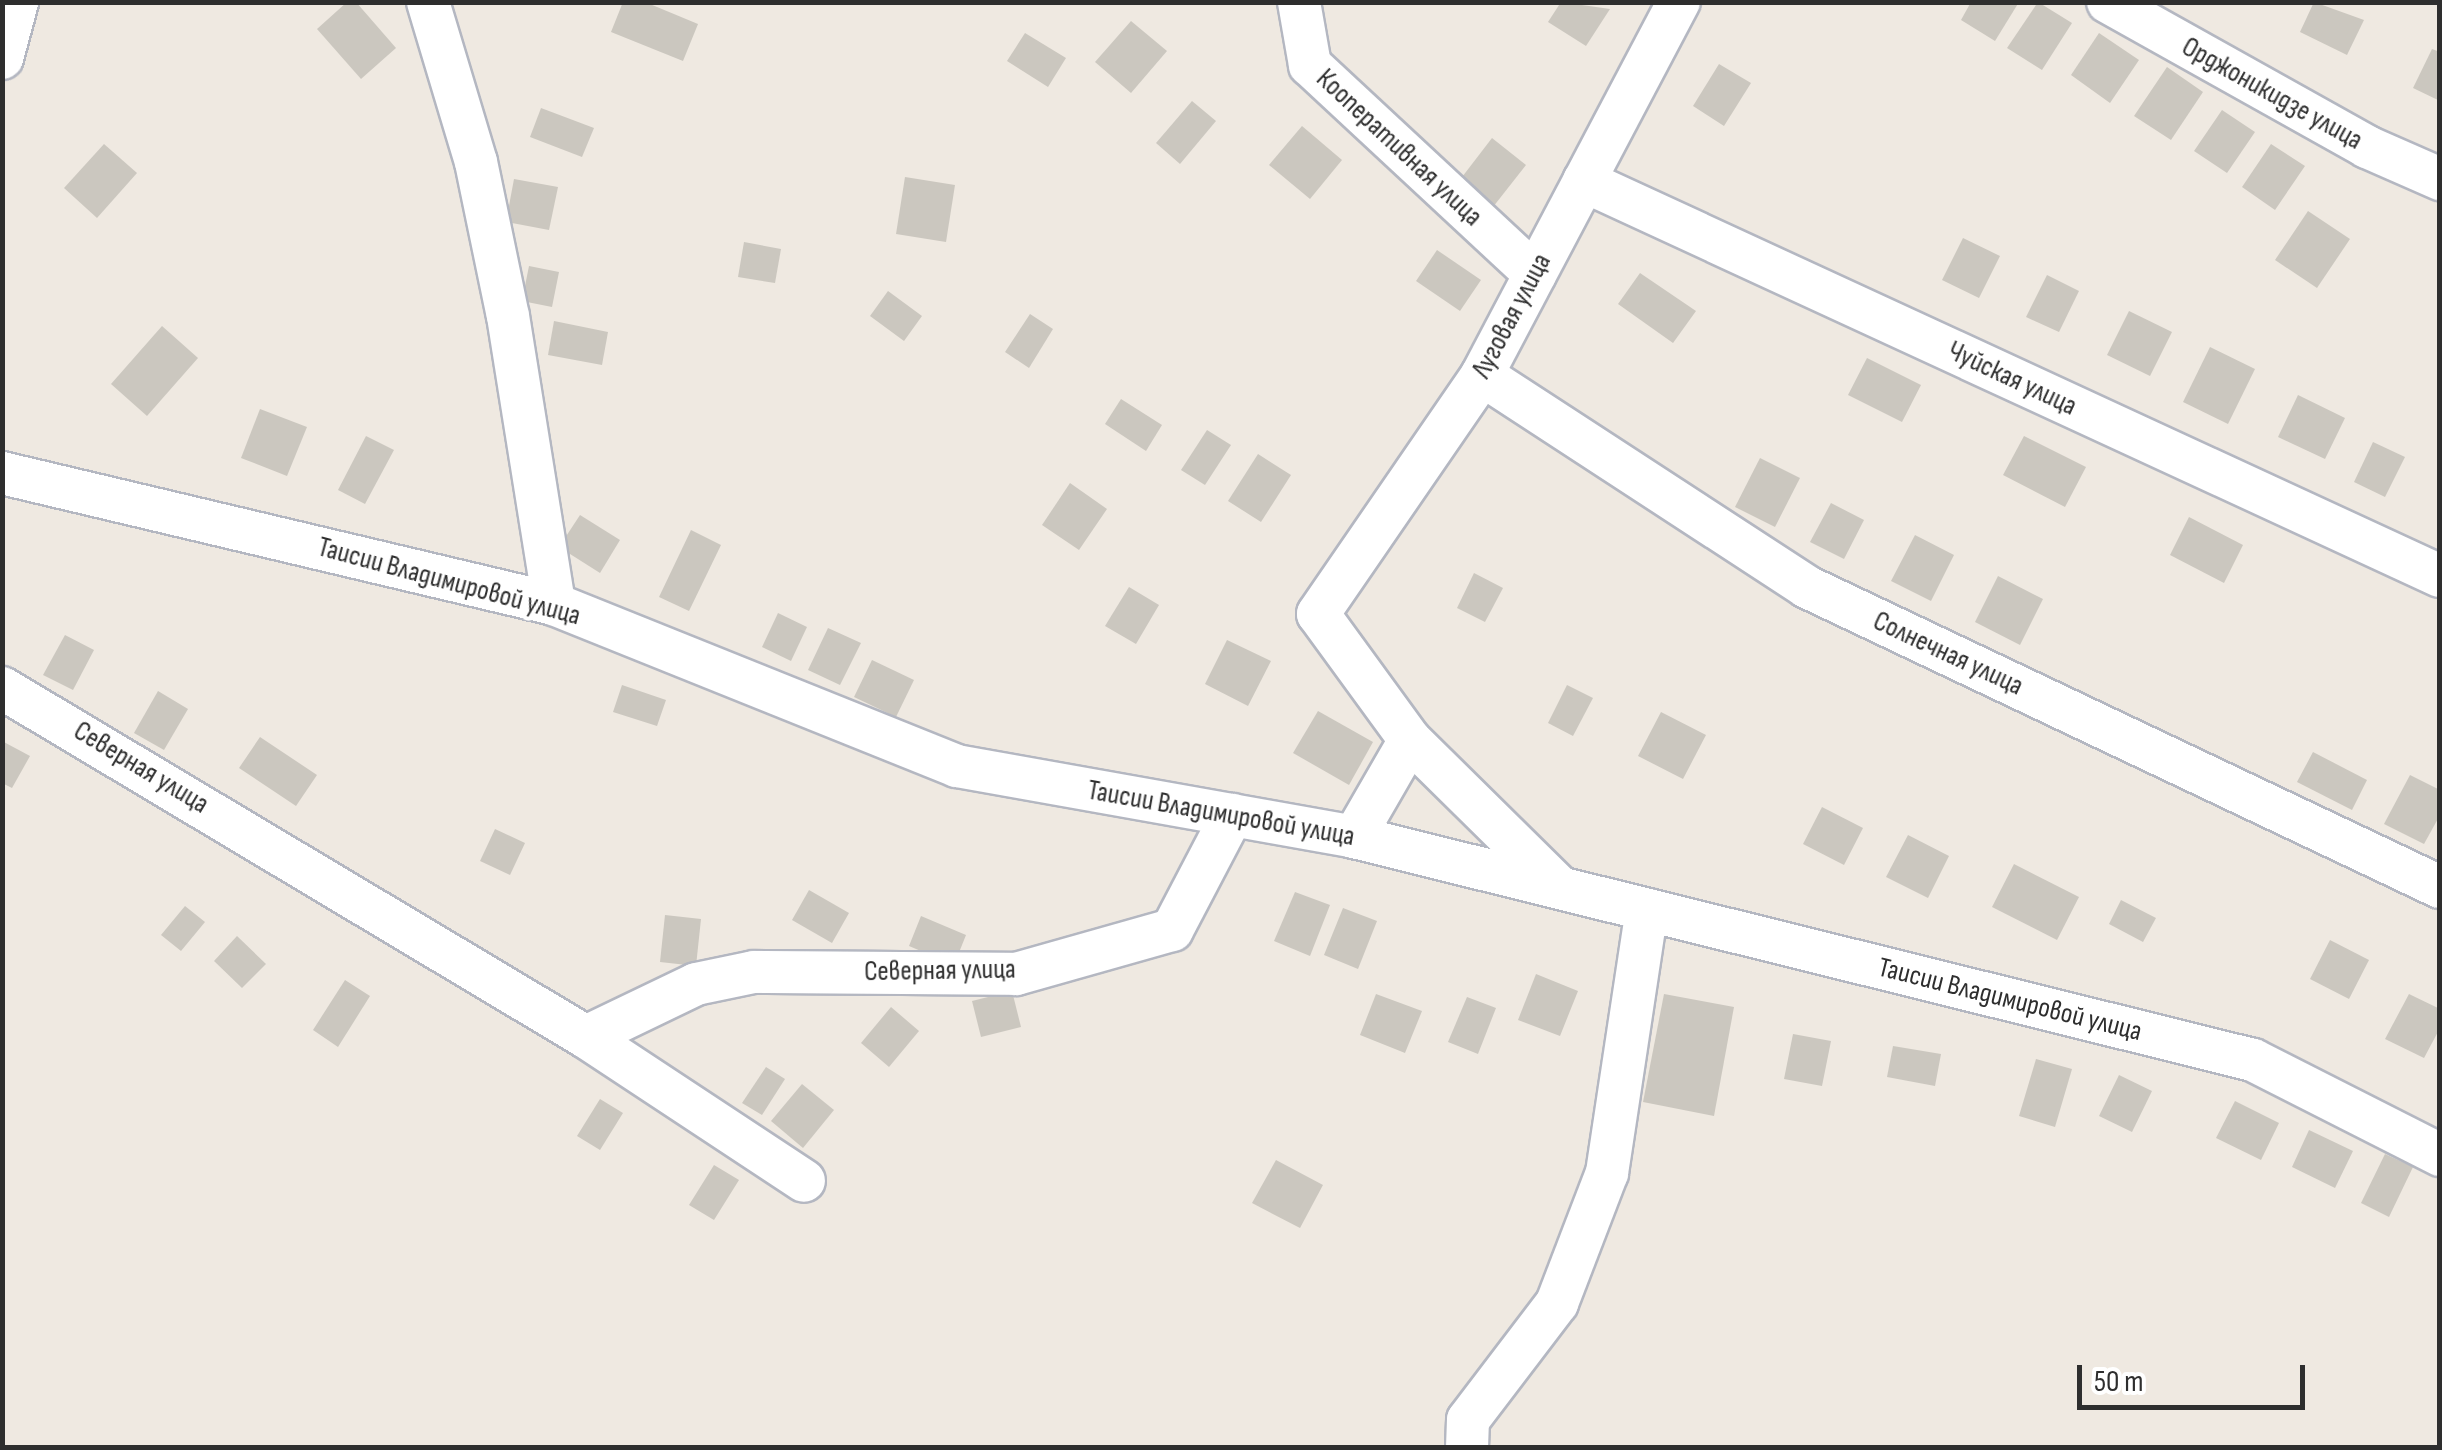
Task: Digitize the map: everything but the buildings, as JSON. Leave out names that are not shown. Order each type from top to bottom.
[{"type":"street","points":[[2,58],[17,2]]},
{"type":"street","points":[[428,2],[476,162],[496,258],[554,604]]},
{"type":"street","name":"Кооперативная улица","points":[[1298,2],[1310,65],[1535,274]]},
{"type":"street","name":"Луговая улица","points":[[1410,740],[1318,614],[1482,375],[1679,2]]},
{"type":"street","name":"Орджоникидзе улица","points":[[2108,2],[2367,147],[2440,179]]},
{"type":"street","name":"Чуйская улица","points":[[1584,181],[2440,576]]},
{"type":"street","name":"Солнечная улица","points":[[1482,375],[1806,587],[2440,887]]},
{"type":"street","name":"Таисии Владимировой улица","points":[[2,473],[554,604],[957,766],[1354,837],[2253,1060],[2440,1155]]},
{"type":"street","name":"Северная улица","points":[[2,688],[586,1037],[804,1181]]},
{"type":"street","points":[[1354,837],[1410,740],[1560,888]]},
{"type":"street","name":"Северная улица","points":[[586,1037],[696,984],[754,972],[1016,974],[1172,930],[1232,815]]},
{"type":"street","points":[[1467,1448],[1468,1420],[1558,1304],[1607,1173],[1647,910]]}]
